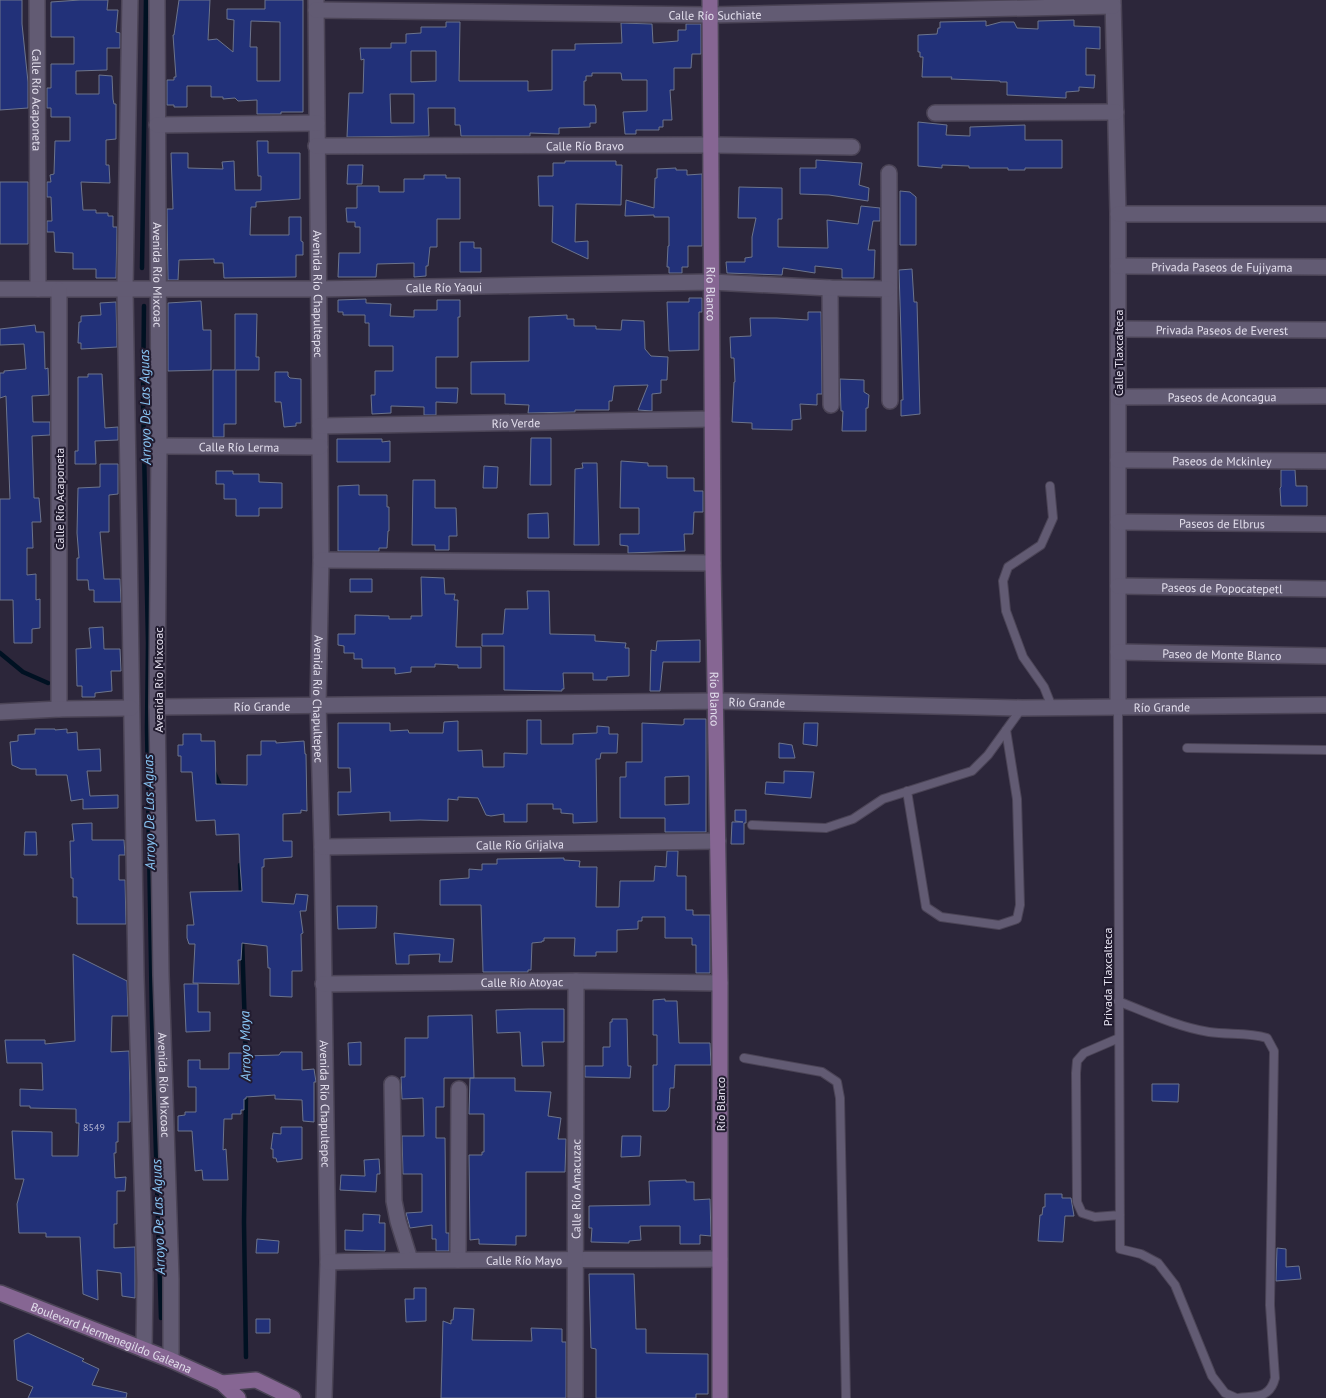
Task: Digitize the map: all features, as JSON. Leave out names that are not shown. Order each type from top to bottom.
[{"type":"street","name":"Calle Río Acaponeta","points":[[37,0],[38,289]]},
{"type":"street","name":"Avenida Río Mixcoac","points":[[130,0],[125,289],[136,977],[145,1280],[144,1350]]},
{"type":"street","name":"Avenida Río Mixcoac","points":[[157,0],[159,290],[158,707],[161,975],[171,1279],[171,1360]]},
{"type":"street","name":"Calle Río Suchiate","points":[[316,5],[710,8],[786,14],[861,5],[1113,3]]},
{"type":"street","name":"Calle Tlaxcalteca","points":[[1113,3],[1118,214],[1118,706]]},
{"type":"street","name":"Avenida Río Chapultepec","points":[[316,5],[321,560],[318,704],[328,1262],[324,1398]]},
{"type":"street","name":"Río Blanco","points":[[710,8],[713,563],[720,983],[720,1398]]},
{"type":"street","points":[[935,113],[1116,112]]},
{"type":"street","points":[[157,125],[317,123]]},
{"type":"street","name":"Calle Río Bravo","points":[[316,146],[712,145],[852,147]]},
{"type":"street","points":[[889,173],[888,289],[890,401]]},
{"type":"street","points":[[1118,214],[1326,214]]},
{"type":"street","name":"Privada Paseos de Fujiyama","points":[[1118,266],[1326,267]]},
{"type":"street","name":"Calle Río Yaqui","points":[[0,289],[318,289],[712,282],[888,289]]},
{"type":"street","points":[[830,288],[831,405]]},
{"type":"street","name":"Calle Río Acaponeta","points":[[59,290],[59,708]]},
{"type":"street","name":"Privada Paseos de Everest","points":[[1118,329],[1326,330]]},
{"type":"street","name":"Paseos de Aconcagua","points":[[1118,397],[1326,396]]},
{"type":"street","name":"Río Verde","points":[[320,426],[712,419]]},
{"type":"street","name":"Calle Río Lerma","points":[[159,446],[320,447]]},
{"type":"street","name":"Paseos de Mckinley","points":[[1118,460],[1326,462]]},
{"type":"street","name":"Paseos de Elbrus","points":[[1118,522],[1326,524]]},
{"type":"street","points":[[321,560],[713,563]]},
{"type":"street","name":"Paseos de Popocatepetl","points":[[1118,586],[1326,589]]},
{"type":"street","name":"Paseo de Monte Blanco","points":[[1118,652],[1326,656]]},
{"type":"street","name":"Río Grande","points":[[158,707],[715,701],[1022,708],[1052,706],[1326,705]]},
{"type":"street","points":[[0,712],[59,708],[132,708]]},
{"type":"street","name":"Calle Río Grijalva","points":[[322,847],[718,841]]},
{"type":"street","name":"Calle Río Atoyac","points":[[323,984],[576,981],[720,983]]},
{"type":"street","name":"Calle Río Amacuzac","points":[[575,1398],[576,981]]},
{"type":"street","points":[[392,1084],[394,1201],[410,1260]]},
{"type":"street","points":[[458,1260],[459,1089]]},
{"type":"street","name":"Calle Río Mayo","points":[[328,1262],[720,1259]]},
{"type":"street","name":"Boulevard Hermenegildo Galeana","points":[[0,1292],[171,1360],[222,1383],[238,1398]]},
{"type":"street","name":"Boulevard Hermenegildo Galeana","points":[[222,1383],[256,1380],[293,1398]]},
{"type":"lane","points":[[1050,486],[1053,518],[1041,545],[1008,567],[1003,581],[1006,611],[1023,657],[1044,687],[1052,706]]},
{"type":"lane","name":"Privada Tlaxcalteca","points":[[1118,706],[1120,1249],[1141,1254],[1158,1263],[1175,1285],[1212,1376],[1225,1393],[1237,1398]]},
{"type":"lane","points":[[752,825],[826,828],[853,819],[883,799],[972,771],[988,755],[1022,708]]},
{"type":"lane","points":[[907,792],[926,907],[941,917],[999,925],[1017,919],[1020,905],[1017,799],[1006,730]]},
{"type":"lane","points":[[1187,748],[1326,750]]},
{"type":"lane","points":[[1118,1001],[1177,1025],[1210,1032],[1253,1034],[1266,1038],[1274,1051],[1270,1305],[1275,1378],[1273,1387],[1263,1396],[1237,1398]]},
{"type":"lane","points":[[1119,1038],[1084,1053],[1078,1061],[1076,1093],[1077,1202],[1082,1213],[1096,1217],[1120,1215]]},
{"type":"lane","points":[[744,1058],[822,1072],[837,1082],[840,1098],[846,1398]]},
{"type":"building","points":[[0,0],[22,0],[28,108],[0,110]]},
{"type":"building","points":[[108,0],[107,10],[118,10],[116,32],[120,33],[120,48],[107,48],[107,70],[76,71],[76,94],[99,94],[99,75],[112,76],[113,99],[114,104],[116,104],[116,139],[106,140],[106,165],[109,165],[110,183],[81,182],[83,210],[96,210],[96,213],[108,213],[108,216],[113,216],[113,227],[117,227],[116,278],[96,278],[96,269],[73,269],[73,253],[55,252],[54,232],[47,232],[47,221],[52,221],[51,197],[47,197],[47,182],[51,182],[50,175],[54,174],[55,141],[70,141],[70,117],[51,117],[51,108],[47,108],[47,88],[51,88],[51,64],[74,64],[74,37],[51,37],[51,2]]},
{"type":"building","points":[[179,0],[210,0],[208,40],[217,39],[233,52],[234,20],[227,19],[227,9],[265,9],[265,0],[303,0],[303,112],[257,114],[257,100],[238,101],[235,98],[211,97],[211,86],[187,86],[187,107],[167,105],[167,80],[174,80],[174,77],[176,77],[174,35]],"holes":[[[251,21],[280,22],[280,81],[257,81],[257,47],[250,47]]]},
{"type":"building","points":[[1074,20],[1074,26],[1100,27],[1100,49],[1086,48],[1086,75],[1095,75],[1094,88],[1079,87],[1079,91],[1066,92],[1066,98],[1007,95],[1007,82],[951,79],[952,77],[922,77],[923,57],[920,57],[920,52],[918,52],[918,35],[937,34],[940,22],[986,21],[986,26],[1001,22],[1014,22],[1017,28],[1038,29],[1038,21]]},
{"type":"building","points":[[446,22],[460,22],[459,81],[528,81],[528,91],[552,90],[552,50],[575,50],[575,44],[622,43],[621,23],[652,24],[653,43],[678,41],[678,30],[686,30],[686,24],[701,24],[701,54],[692,54],[691,68],[674,68],[674,90],[670,90],[672,120],[663,120],[663,127],[659,127],[659,130],[636,130],[636,134],[625,134],[623,112],[647,111],[647,80],[622,80],[621,73],[592,73],[592,76],[586,76],[586,81],[584,81],[584,105],[595,105],[596,109],[596,123],[590,123],[590,127],[559,128],[559,134],[530,133],[530,136],[461,136],[460,125],[455,125],[455,108],[428,108],[429,136],[347,137],[349,93],[363,93],[364,59],[361,60],[360,48],[391,48],[391,43],[406,43],[406,34],[421,33],[421,27],[446,27]],"holes":[[[411,51],[436,51],[436,81],[411,82]],[[390,94],[414,94],[414,123],[391,123]]]},
{"type":"building","points":[[918,122],[947,125],[946,135],[970,136],[970,127],[1025,125],[1025,140],[1062,140],[1062,168],[1008,170],[1008,168],[969,168],[969,166],[942,165],[942,168],[918,166]]},
{"type":"building","points":[[257,141],[268,141],[268,153],[300,153],[300,199],[256,202],[256,207],[251,207],[250,235],[289,235],[289,217],[301,217],[303,255],[296,255],[296,277],[224,278],[223,263],[214,263],[214,259],[179,260],[178,280],[168,280],[167,209],[173,209],[171,153],[188,153],[188,168],[223,169],[222,162],[234,161],[235,190],[261,190],[261,176],[258,176]]},
{"type":"building","points":[[816,160],[862,163],[859,185],[869,188],[868,201],[829,195],[800,194],[800,168],[816,168]]},
{"type":"building","points":[[565,161],[616,161],[616,165],[622,165],[621,205],[576,204],[575,242],[588,241],[588,259],[552,242],[553,206],[539,206],[538,176],[553,176],[553,163],[565,163]]},
{"type":"building","points":[[348,165],[363,165],[362,184],[347,184]]},
{"type":"building","points":[[676,168],[676,170],[687,170],[687,175],[702,174],[702,246],[688,246],[688,267],[682,267],[682,273],[669,273],[669,267],[667,267],[669,217],[654,217],[654,215],[625,216],[626,200],[654,208],[657,169]]},
{"type":"building","points":[[424,175],[446,175],[446,178],[460,178],[460,219],[437,219],[437,247],[430,247],[426,276],[414,277],[414,263],[377,264],[376,277],[338,277],[339,253],[360,253],[360,227],[355,227],[355,222],[347,222],[346,208],[357,208],[357,186],[379,186],[379,192],[404,192],[404,179],[424,179]]},
{"type":"building","points":[[0,182],[28,182],[28,244],[0,244]]},
{"type":"building","points":[[739,187],[782,188],[782,219],[778,219],[778,247],[828,248],[827,220],[858,224],[861,206],[880,208],[880,221],[873,221],[868,250],[875,250],[874,278],[842,278],[842,269],[815,266],[815,273],[783,268],[782,275],[727,273],[726,262],[745,262],[745,258],[752,257],[752,237],[756,218],[738,218]]},
{"type":"building","points":[[900,191],[910,192],[916,197],[916,245],[900,245]]},
{"type":"building","points":[[460,242],[474,242],[474,248],[481,248],[481,272],[460,272]]},
{"type":"building","points":[[912,269],[914,302],[917,302],[920,414],[901,416],[901,400],[903,400],[899,270]]},
{"type":"building","points":[[689,298],[702,298],[702,312],[699,312],[699,350],[669,351],[667,302],[689,302]]},
{"type":"building","points":[[366,299],[366,303],[391,304],[390,316],[414,317],[414,310],[437,310],[437,300],[460,300],[458,357],[436,357],[436,388],[458,388],[457,403],[436,402],[436,415],[424,415],[424,407],[391,406],[391,413],[372,414],[371,395],[375,395],[375,371],[393,371],[393,346],[369,346],[369,323],[365,323],[365,315],[343,315],[343,312],[338,312],[338,300]]},
{"type":"building","points":[[201,301],[203,330],[211,330],[211,370],[168,371],[168,303]]},
{"type":"building","points":[[116,302],[117,347],[81,349],[81,343],[78,343],[81,316],[101,315],[100,303]]},
{"type":"building","points":[[808,312],[821,312],[822,394],[817,394],[817,405],[800,404],[801,419],[792,420],[792,430],[752,429],[752,423],[732,422],[735,382],[734,358],[731,358],[730,337],[751,336],[750,318],[808,320]]},
{"type":"building","points":[[235,314],[257,314],[256,357],[259,357],[259,370],[236,370],[236,424],[224,424],[224,437],[213,437],[213,370],[235,370]]},
{"type":"building","points":[[567,315],[567,319],[574,319],[574,326],[596,326],[596,329],[621,330],[622,320],[644,321],[645,349],[651,356],[668,357],[667,380],[661,380],[661,393],[652,394],[652,411],[638,410],[648,385],[614,386],[612,401],[609,401],[609,410],[575,410],[575,412],[528,413],[529,405],[505,404],[505,394],[471,394],[471,362],[529,361],[529,317]]},
{"type":"building","points":[[35,325],[36,332],[44,332],[45,369],[48,368],[49,395],[32,396],[33,422],[50,422],[50,435],[32,436],[34,498],[39,498],[41,522],[32,522],[33,548],[27,548],[27,575],[36,574],[36,600],[40,599],[40,628],[32,629],[32,643],[14,643],[13,600],[0,600],[0,499],[10,499],[6,396],[0,398],[0,373],[26,369],[24,344],[0,345],[0,329]]},
{"type":"building","points":[[275,372],[288,372],[290,378],[301,379],[301,423],[296,423],[296,426],[284,427],[281,402],[275,402]]},
{"type":"building","points":[[88,374],[102,374],[105,428],[118,427],[118,440],[95,441],[96,464],[75,464],[75,451],[78,451],[78,377],[88,377]]},
{"type":"building","points":[[840,379],[864,380],[864,392],[869,395],[868,408],[866,408],[866,431],[842,431],[843,411],[841,411]]},
{"type":"building","points":[[531,438],[551,438],[551,485],[530,485]]},
{"type":"building","points":[[337,439],[382,439],[382,442],[390,441],[390,462],[337,462]]},
{"type":"building","points":[[621,461],[648,463],[648,466],[667,466],[667,478],[694,478],[694,491],[703,491],[703,512],[694,512],[693,534],[684,534],[685,551],[628,553],[628,546],[620,545],[620,534],[639,534],[639,508],[620,508]]},
{"type":"building","points":[[582,463],[597,463],[599,545],[574,545],[575,469],[583,468]]},
{"type":"building","points":[[100,464],[118,464],[118,494],[109,495],[109,532],[100,532],[104,579],[120,579],[121,602],[94,602],[94,590],[89,590],[88,580],[77,580],[77,558],[79,558],[77,533],[78,488],[100,487]]},
{"type":"building","points":[[484,466],[498,467],[497,488],[483,488]]},
{"type":"building","points":[[1281,470],[1295,470],[1296,486],[1307,486],[1307,506],[1281,506]]},
{"type":"building","points":[[216,471],[233,471],[233,474],[259,474],[259,482],[282,483],[282,508],[259,508],[259,516],[236,516],[236,499],[224,499],[224,484],[216,484]]},
{"type":"building","points":[[413,480],[435,480],[435,508],[456,508],[457,536],[449,536],[449,550],[435,550],[435,545],[412,545]]},
{"type":"building","points":[[359,485],[359,495],[387,495],[389,531],[387,548],[379,548],[379,551],[338,551],[338,486]]},
{"type":"building","points":[[548,513],[549,538],[528,538],[528,514]]},
{"type":"building","points":[[421,577],[444,578],[445,594],[455,594],[454,600],[458,600],[456,647],[481,647],[481,668],[458,668],[458,665],[435,664],[435,667],[411,667],[411,672],[395,674],[395,668],[362,668],[362,659],[354,659],[354,653],[344,653],[344,646],[338,645],[338,634],[355,634],[355,615],[389,616],[389,619],[411,619],[411,616],[422,616]]},
{"type":"building","points":[[350,579],[372,579],[372,592],[350,592]]},
{"type":"building","points":[[527,591],[549,591],[550,634],[595,635],[595,641],[626,643],[625,648],[629,648],[629,676],[607,677],[607,680],[593,680],[593,673],[563,673],[564,689],[562,691],[504,690],[504,646],[482,646],[482,634],[503,634],[505,609],[528,609]]},
{"type":"building","points":[[103,627],[104,649],[120,649],[121,671],[111,671],[112,691],[95,693],[95,697],[82,697],[82,686],[77,686],[76,649],[91,648],[89,628]]},
{"type":"building","points":[[700,640],[700,662],[663,662],[660,691],[650,691],[651,650],[656,651],[657,641]]},
{"type":"building","points":[[684,719],[706,719],[706,832],[665,832],[665,818],[620,818],[620,777],[626,777],[626,762],[642,762],[642,723],[684,724]],"holes":[[[689,776],[689,804],[665,805],[665,777]]]},
{"type":"building","points":[[527,720],[541,720],[541,744],[573,744],[573,734],[597,733],[597,726],[609,727],[609,734],[618,734],[617,753],[601,753],[600,759],[596,759],[597,822],[573,823],[573,814],[561,813],[561,809],[553,809],[553,804],[527,804],[527,822],[504,822],[504,814],[486,815],[478,798],[458,797],[458,800],[448,799],[448,821],[390,821],[390,812],[338,815],[338,792],[351,792],[350,768],[338,768],[338,723],[390,723],[390,731],[408,730],[409,733],[443,733],[444,722],[458,721],[458,751],[482,750],[483,767],[504,767],[504,753],[527,754]]},
{"type":"building","points":[[804,723],[818,723],[817,746],[803,744]]},
{"type":"building","points":[[35,729],[67,729],[67,733],[77,732],[78,750],[100,749],[101,771],[87,771],[90,796],[118,795],[118,808],[83,809],[83,799],[71,801],[67,775],[36,775],[36,769],[21,769],[12,765],[10,742],[18,741],[18,735],[35,734]]},
{"type":"building","points":[[183,734],[201,734],[201,741],[215,741],[216,784],[247,785],[247,755],[261,755],[261,741],[276,741],[276,743],[304,741],[307,811],[301,810],[301,813],[283,814],[283,841],[292,841],[292,857],[264,859],[264,867],[262,867],[262,902],[294,904],[296,894],[308,895],[306,911],[300,911],[303,933],[301,934],[302,971],[292,971],[292,997],[270,996],[270,968],[268,968],[267,946],[242,943],[241,960],[238,960],[239,984],[193,983],[195,944],[189,944],[187,938],[187,925],[194,925],[190,892],[242,891],[239,834],[216,835],[215,820],[196,821],[192,772],[181,772],[181,756],[178,756],[178,745],[183,745]]},
{"type":"building","points":[[779,743],[792,745],[795,758],[779,758]]},
{"type":"building","points":[[784,771],[814,772],[811,798],[765,794],[766,782],[784,783]]},
{"type":"building","points":[[735,810],[746,810],[744,844],[731,844],[732,822],[743,822],[735,821]]},
{"type":"building","points":[[92,823],[92,840],[124,840],[125,855],[119,855],[119,880],[125,880],[126,924],[77,924],[77,897],[73,897],[73,878],[71,878],[70,841],[74,841],[72,824]]},
{"type":"building","points":[[25,832],[36,832],[37,855],[24,855]]},
{"type":"building","points":[[667,851],[678,851],[677,876],[686,876],[686,910],[693,910],[693,915],[710,915],[710,973],[696,973],[696,945],[692,945],[692,938],[665,938],[665,917],[642,917],[642,921],[638,921],[638,929],[617,930],[617,952],[596,952],[596,956],[574,956],[575,938],[544,938],[542,942],[532,943],[531,970],[528,970],[528,972],[483,972],[481,905],[440,905],[440,880],[469,878],[469,869],[482,870],[482,864],[497,864],[497,859],[564,858],[564,860],[580,861],[579,867],[597,867],[596,907],[619,907],[620,881],[654,881],[655,866],[666,867]]},
{"type":"building","points":[[337,906],[377,906],[376,928],[338,929]]},
{"type":"building","points":[[394,933],[454,939],[452,962],[439,962],[440,954],[409,955],[409,964],[396,964]]},
{"type":"building","points":[[73,954],[127,981],[128,1016],[112,1016],[111,1052],[129,1051],[130,1095],[130,1122],[118,1122],[118,1142],[116,1142],[116,1153],[114,1153],[115,1178],[126,1177],[125,1191],[117,1191],[117,1224],[114,1224],[114,1248],[135,1247],[135,1298],[122,1296],[121,1273],[97,1270],[98,1300],[83,1294],[80,1237],[46,1237],[46,1233],[19,1233],[17,1204],[24,1179],[15,1179],[12,1131],[52,1132],[52,1156],[78,1156],[79,1123],[76,1123],[76,1109],[20,1106],[20,1089],[43,1090],[42,1063],[7,1063],[5,1040],[45,1040],[45,1044],[75,1041]]},
{"type":"building","points":[[184,984],[198,984],[198,1012],[210,1012],[210,1031],[186,1032]]},
{"type":"building","points":[[665,999],[665,1001],[677,1001],[679,1043],[710,1043],[711,1065],[675,1065],[674,1088],[670,1088],[669,1107],[666,1111],[653,1111],[653,1065],[657,1065],[657,1035],[653,1035],[653,1000]]},
{"type":"building","points":[[564,1009],[564,1042],[542,1042],[544,1066],[522,1066],[520,1032],[497,1033],[496,1010]]},
{"type":"building","points":[[472,1015],[474,1078],[444,1078],[444,1107],[436,1107],[436,1138],[445,1138],[446,1233],[449,1233],[449,1251],[436,1251],[436,1239],[432,1239],[432,1225],[410,1228],[406,1213],[422,1212],[422,1174],[403,1174],[402,1136],[424,1136],[423,1098],[402,1099],[401,1077],[405,1077],[405,1038],[428,1038],[428,1016]]},
{"type":"building","points":[[612,1019],[627,1019],[628,1066],[631,1066],[630,1078],[585,1077],[585,1066],[603,1066],[603,1047],[610,1047],[610,1022],[612,1022]]},
{"type":"building","points":[[361,1042],[361,1065],[349,1065],[348,1043]]},
{"type":"building","points":[[281,1052],[302,1052],[302,1070],[314,1069],[316,1082],[314,1082],[314,1122],[303,1121],[302,1100],[275,1099],[275,1095],[246,1097],[244,1099],[244,1110],[241,1110],[241,1114],[232,1114],[232,1119],[224,1119],[223,1150],[226,1149],[228,1180],[203,1180],[202,1170],[195,1171],[192,1131],[178,1131],[178,1116],[185,1115],[185,1112],[196,1112],[196,1087],[188,1087],[188,1060],[200,1060],[200,1069],[229,1069],[229,1053],[244,1053],[244,1056],[279,1055]]},
{"type":"building","points":[[470,1078],[515,1078],[515,1091],[551,1092],[548,1116],[561,1118],[558,1139],[566,1139],[565,1172],[526,1172],[526,1236],[516,1236],[516,1245],[479,1244],[479,1239],[470,1240],[469,1155],[482,1155],[482,1152],[484,1152],[484,1114],[469,1114]]},
{"type":"building","points":[[1152,1084],[1179,1084],[1178,1102],[1152,1101]]},
{"type":"building","points":[[281,1127],[302,1127],[302,1159],[277,1162],[276,1158],[273,1158],[273,1149],[271,1149],[273,1133],[281,1134]]},
{"type":"building","points":[[622,1136],[641,1136],[640,1156],[621,1157]]},
{"type":"building","points":[[379,1159],[380,1174],[377,1174],[376,1192],[340,1190],[341,1175],[365,1176],[364,1160]]},
{"type":"building","points":[[686,1180],[686,1182],[694,1182],[694,1200],[710,1199],[711,1236],[700,1235],[700,1244],[680,1244],[680,1226],[640,1226],[641,1240],[629,1241],[629,1243],[591,1242],[592,1228],[589,1228],[589,1206],[650,1205],[649,1181]]},
{"type":"building","points":[[1045,1194],[1062,1194],[1062,1198],[1071,1198],[1074,1216],[1065,1216],[1063,1242],[1038,1241],[1040,1215],[1042,1215],[1043,1207],[1045,1207]]},
{"type":"building","points":[[363,1214],[380,1215],[379,1223],[385,1223],[385,1251],[345,1250],[345,1230],[363,1231]]},
{"type":"building","points":[[257,1239],[279,1241],[278,1253],[256,1253]]},
{"type":"building","points":[[1277,1248],[1286,1249],[1286,1267],[1299,1266],[1301,1279],[1276,1281]]},
{"type":"building","points":[[589,1274],[634,1274],[636,1329],[646,1329],[646,1353],[708,1354],[708,1394],[696,1394],[696,1398],[596,1398],[596,1349],[591,1348]]},
{"type":"building","points":[[414,1288],[426,1288],[426,1321],[406,1322],[405,1299],[414,1299]]},
{"type":"building","points":[[454,1308],[474,1309],[472,1340],[532,1341],[531,1328],[562,1329],[562,1342],[566,1342],[566,1398],[441,1398],[443,1321],[451,1324]]},
{"type":"building","points":[[256,1319],[270,1319],[270,1333],[256,1333]]},
{"type":"building","points":[[28,1333],[84,1359],[82,1361],[99,1369],[92,1385],[127,1393],[126,1398],[28,1398],[33,1387],[17,1380],[14,1340]]},
{"type":"waterway","name":"Arroyo De Las Aguas","points":[[142,268],[146,0]]},
{"type":"waterway","name":"Arroyo De Las Aguas","points":[[144,306],[143,399],[148,643],[147,728],[152,1021],[161,1318]]},
{"type":"waterway","name":"Arroyo Maya","points":[[0,653],[23,672],[48,683]]},
{"type":"waterway","name":"Arroyo Maya","points":[[213,770],[221,788]]},
{"type":"waterway","name":"Arroyo Maya","points":[[240,865],[241,895]]},
{"type":"waterway","name":"Arroyo Maya","points":[[242,937],[246,1060]]},
{"type":"waterway","name":"Arroyo Maya","points":[[246,1095],[244,1222],[246,1357]]}]
